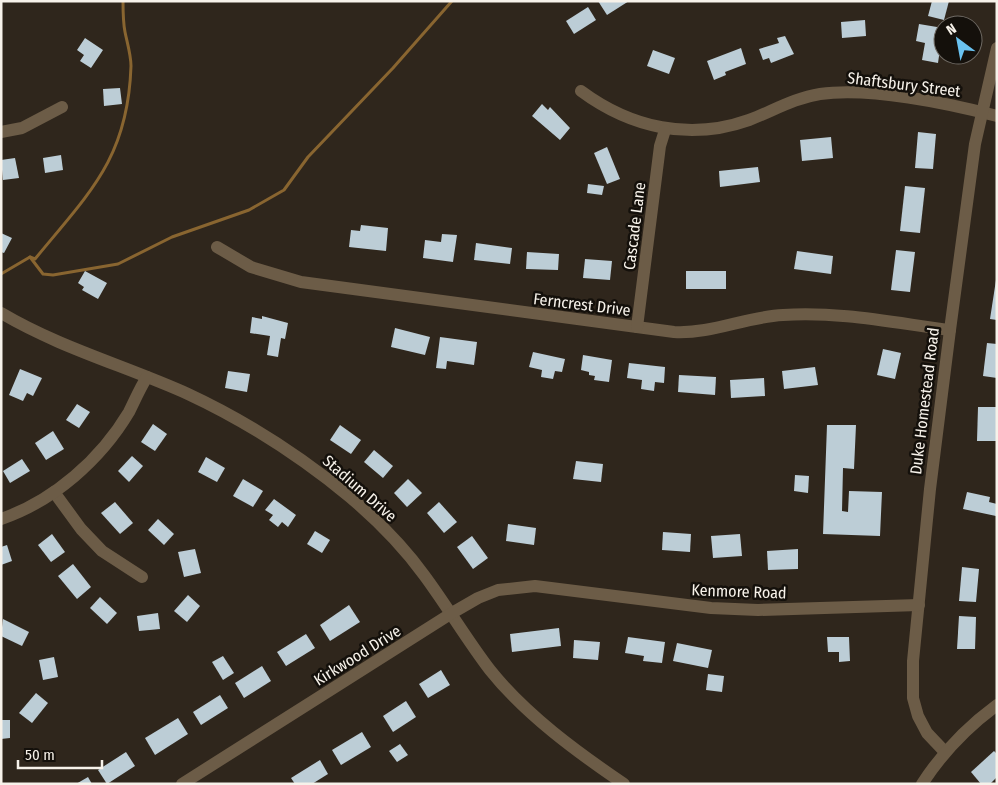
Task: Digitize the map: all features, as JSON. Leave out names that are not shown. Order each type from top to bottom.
[{"type":"street","name":"Duke Homestead Road","points":[[945,752],[927,733],[915,707],[913,661],[930,489],[975,144],[997,48]]},
{"type":"street","name":"Shaftsbury Street","points":[[581,91],[615,113],[665,130],[717,128],[750,119],[803,97],[836,92],[874,94],[997,116]]},
{"type":"street","points":[[1,132],[22,128],[62,107]]},
{"type":"street","name":"Cascade Lane","points":[[637,327],[660,146],[665,130]]},
{"type":"street","name":"Ferncrest Drive","points":[[217,247],[251,267],[301,282],[637,327],[698,332],[780,315],[808,313],[950,330]]},
{"type":"street","name":"Stadium Drive","points":[[1,313],[60,344],[188,394],[237,419],[314,468],[352,499],[400,545],[452,613],[491,671],[529,710],[574,748],[624,784]]},
{"type":"street","points":[[1,519],[47,498],[75,476],[101,450],[130,411],[146,377]]},
{"type":"street","points":[[54,492],[81,529],[102,551],[142,576]]},
{"type":"street","name":"Kirkwood Drive","points":[[182,784],[478,598],[498,590],[535,586],[560,589]]},
{"type":"street","name":"Kenmore Road","points":[[560,589],[720,609],[758,610],[919,605]]},
{"type":"street","points":[[922,784],[945,752],[971,725],[997,705]]},
{"type":"building","points":[[598,1],[629,1],[607,15]]},
{"type":"building","points":[[932,1],[949,1],[945,15],[933,15],[933,17],[928,16]]},
{"type":"building","points":[[588,7],[596,20],[574,34],[566,21]]},
{"type":"building","points":[[865,20],[866,36],[842,38],[841,22]]},
{"type":"building","points":[[919,24],[933,26],[933,62],[922,60],[925,43],[916,41]]},
{"type":"building","points":[[785,36],[794,54],[771,63],[769,58],[763,60],[759,49],[779,43],[777,38]]},
{"type":"building","points":[[85,38],[103,50],[91,68],[80,61],[84,55],[77,50]]},
{"type":"building","points":[[741,48],[746,64],[725,72],[726,75],[714,80],[707,61]]},
{"type":"building","points":[[653,50],[675,58],[669,74],[647,66]]},
{"type":"building","points":[[120,88],[122,104],[104,106],[103,89]]},
{"type":"building","points":[[542,104],[548,110],[550,107],[570,128],[560,140],[532,116]]},
{"type":"building","points":[[918,132],[936,134],[933,169],[915,168]]},
{"type":"building","points":[[831,137],[833,158],[802,161],[800,140]]},
{"type":"building","points":[[607,147],[620,179],[607,184],[594,153]]},
{"type":"building","points":[[61,155],[63,170],[45,173],[43,158]]},
{"type":"building","points":[[15,158],[19,178],[3,180],[1,160]]},
{"type":"building","points":[[758,167],[760,182],[720,187],[719,171]]},
{"type":"building","points":[[588,184],[604,186],[602,195],[587,193]]},
{"type":"building","points":[[905,186],[925,188],[920,233],[900,231]]},
{"type":"building","points":[[361,225],[388,228],[386,251],[349,247],[351,230],[360,231]]},
{"type":"building","points":[[1,233],[12,238],[4,253],[1,252]]},
{"type":"building","points":[[442,234],[457,235],[453,262],[423,258],[425,240],[441,242]]},
{"type":"building","points":[[476,243],[512,248],[510,264],[474,260]]},
{"type":"building","points":[[896,250],[915,252],[910,292],[891,290]]},
{"type":"building","points":[[797,251],[833,256],[831,274],[794,269]]},
{"type":"building","points":[[527,252],[559,254],[558,270],[526,269]]},
{"type":"building","points":[[585,259],[612,261],[610,280],[583,278]]},
{"type":"building","points":[[85,271],[107,283],[98,299],[82,290],[84,287],[78,283]]},
{"type":"building","points":[[686,271],[726,271],[726,289],[686,289]]},
{"type":"building","points":[[997,280],[997,320],[990,319]]},
{"type":"building","points":[[262,316],[288,323],[285,339],[281,338],[278,357],[267,355],[270,336],[250,333],[252,317],[262,319]]},
{"type":"building","points":[[395,328],[430,337],[425,355],[391,347]]},
{"type":"building","points":[[440,337],[477,342],[474,365],[447,361],[446,369],[436,368]]},
{"type":"building","points":[[987,343],[997,344],[997,378],[983,376]]},
{"type":"building","points":[[883,349],[901,353],[895,379],[877,375]]},
{"type":"building","points":[[533,352],[565,359],[562,372],[555,371],[553,379],[541,377],[542,370],[529,367]]},
{"type":"building","points":[[583,355],[612,360],[609,382],[594,380],[595,376],[581,370]]},
{"type":"building","points":[[629,363],[665,367],[664,383],[655,382],[654,391],[641,389],[642,380],[627,378]]},
{"type":"building","points":[[815,367],[818,385],[784,389],[782,371]]},
{"type":"building","points":[[20,369],[42,378],[33,396],[27,393],[23,401],[9,395]]},
{"type":"building","points":[[228,371],[250,374],[247,392],[225,388]]},
{"type":"building","points":[[679,375],[716,377],[715,395],[678,392]]},
{"type":"building","points":[[764,378],[765,396],[731,398],[730,380]]},
{"type":"building","points":[[77,404],[90,412],[79,428],[66,420]]},
{"type":"building","points":[[978,407],[997,407],[997,441],[977,441]]},
{"type":"building","points":[[153,424],[167,434],[155,451],[141,442]]},
{"type":"building","points":[[340,425],[361,440],[351,454],[330,440]]},
{"type":"building","points":[[827,425],[856,425],[854,469],[843,468],[842,511],[848,512],[849,491],[882,492],[880,536],[823,534]]},
{"type":"building","points":[[53,431],[64,449],[46,460],[35,443]]},
{"type":"building","points":[[374,450],[393,466],[383,478],[364,462]]},
{"type":"building","points":[[132,456],[143,466],[129,482],[118,471]]},
{"type":"building","points":[[206,457],[225,468],[217,482],[198,472]]},
{"type":"building","points":[[22,459],[30,471],[10,483],[3,471]]},
{"type":"building","points":[[576,461],[603,464],[601,482],[573,479]]},
{"type":"building","points":[[795,475],[809,476],[808,493],[794,491]]},
{"type":"building","points":[[243,479],[263,491],[253,507],[233,496]]},
{"type":"building","points":[[408,479],[422,493],[407,507],[394,493]]},
{"type":"building","points":[[967,492],[990,497],[989,502],[997,504],[996,516],[963,509]]},
{"type":"building","points":[[274,499],[296,515],[288,527],[282,522],[278,527],[269,520],[273,515],[265,510]]},
{"type":"building","points":[[115,502],[133,523],[120,534],[101,513]]},
{"type":"building","points":[[439,502],[457,522],[444,533],[427,513]]},
{"type":"building","points":[[158,519],[174,534],[164,545],[148,530]]},
{"type":"building","points":[[508,524],[536,528],[534,545],[506,541]]},
{"type":"building","points":[[315,531],[330,540],[322,553],[307,544]]},
{"type":"building","points":[[663,532],[691,534],[690,552],[662,550]]},
{"type":"building","points":[[52,534],[65,552],[51,562],[38,545]]},
{"type":"building","points":[[740,534],[742,556],[713,558],[711,536]]},
{"type":"building","points":[[472,536],[488,558],[473,569],[457,547]]},
{"type":"building","points":[[7,545],[12,561],[1,565],[1,547]]},
{"type":"building","points":[[195,549],[201,573],[184,577],[178,552]]},
{"type":"building","points":[[798,549],[798,569],[768,570],[767,551]]},
{"type":"building","points":[[73,564],[91,587],[77,599],[58,576]]},
{"type":"building","points":[[962,567],[979,569],[976,602],[959,601]]},
{"type":"building","points":[[188,595],[200,606],[187,622],[174,611]]},
{"type":"building","points":[[100,597],[117,613],[107,624],[90,608]]},
{"type":"building","points":[[349,605],[360,622],[330,641],[320,625]]},
{"type":"building","points":[[158,613],[160,629],[139,631],[137,616]]},
{"type":"building","points":[[959,616],[976,617],[975,649],[957,649]]},
{"type":"building","points":[[3,619],[29,632],[22,646],[1,636]]},
{"type":"building","points":[[559,628],[561,646],[512,652],[510,634]]},
{"type":"building","points":[[306,634],[315,648],[286,666],[277,652]]},
{"type":"building","points":[[628,637],[665,642],[662,663],[643,661],[644,656],[625,653]]},
{"type":"building","points":[[827,637],[849,637],[850,661],[839,662],[839,652],[828,652]]},
{"type":"building","points":[[574,640],[600,642],[598,660],[573,658]]},
{"type":"building","points":[[677,643],[712,650],[708,668],[673,661]]},
{"type":"building","points":[[223,656],[234,673],[223,680],[212,662]]},
{"type":"building","points":[[54,657],[58,677],[43,680],[39,660]]},
{"type":"building","points":[[262,666],[271,681],[244,698],[235,683]]},
{"type":"building","points":[[441,670],[450,685],[428,698],[419,684]]},
{"type":"building","points":[[708,674],[724,676],[722,692],[706,690]]},
{"type":"building","points":[[36,693],[48,703],[32,723],[19,713]]},
{"type":"building","points":[[220,695],[228,708],[201,725],[193,712]]},
{"type":"building","points":[[406,701],[416,717],[393,732],[383,716]]},
{"type":"building","points":[[178,718],[188,734],[155,755],[145,738]]},
{"type":"building","points":[[1,720],[10,720],[10,738],[1,739]]},
{"type":"building","points":[[362,732],[371,747],[341,765],[332,750]]},
{"type":"building","points":[[400,744],[408,755],[397,762],[389,751]]},
{"type":"building","points":[[994,751],[997,754],[997,777],[990,784],[981,784],[971,772]]},
{"type":"building","points":[[126,752],[135,766],[107,784],[98,770]]},
{"type":"building","points":[[320,760],[328,774],[312,784],[295,784],[291,778]]},
{"type":"building","points":[[88,777],[92,784],[76,784]]},
{"type":"waterway","points":[[1,274],[30,257],[35,259],[89,193],[114,150],[128,98],[131,66],[124,24],[123,1]]},
{"type":"waterway","points":[[30,257],[43,274],[53,275],[118,264],[172,237],[249,210],[284,190],[308,157],[393,68],[452,1]]}]
